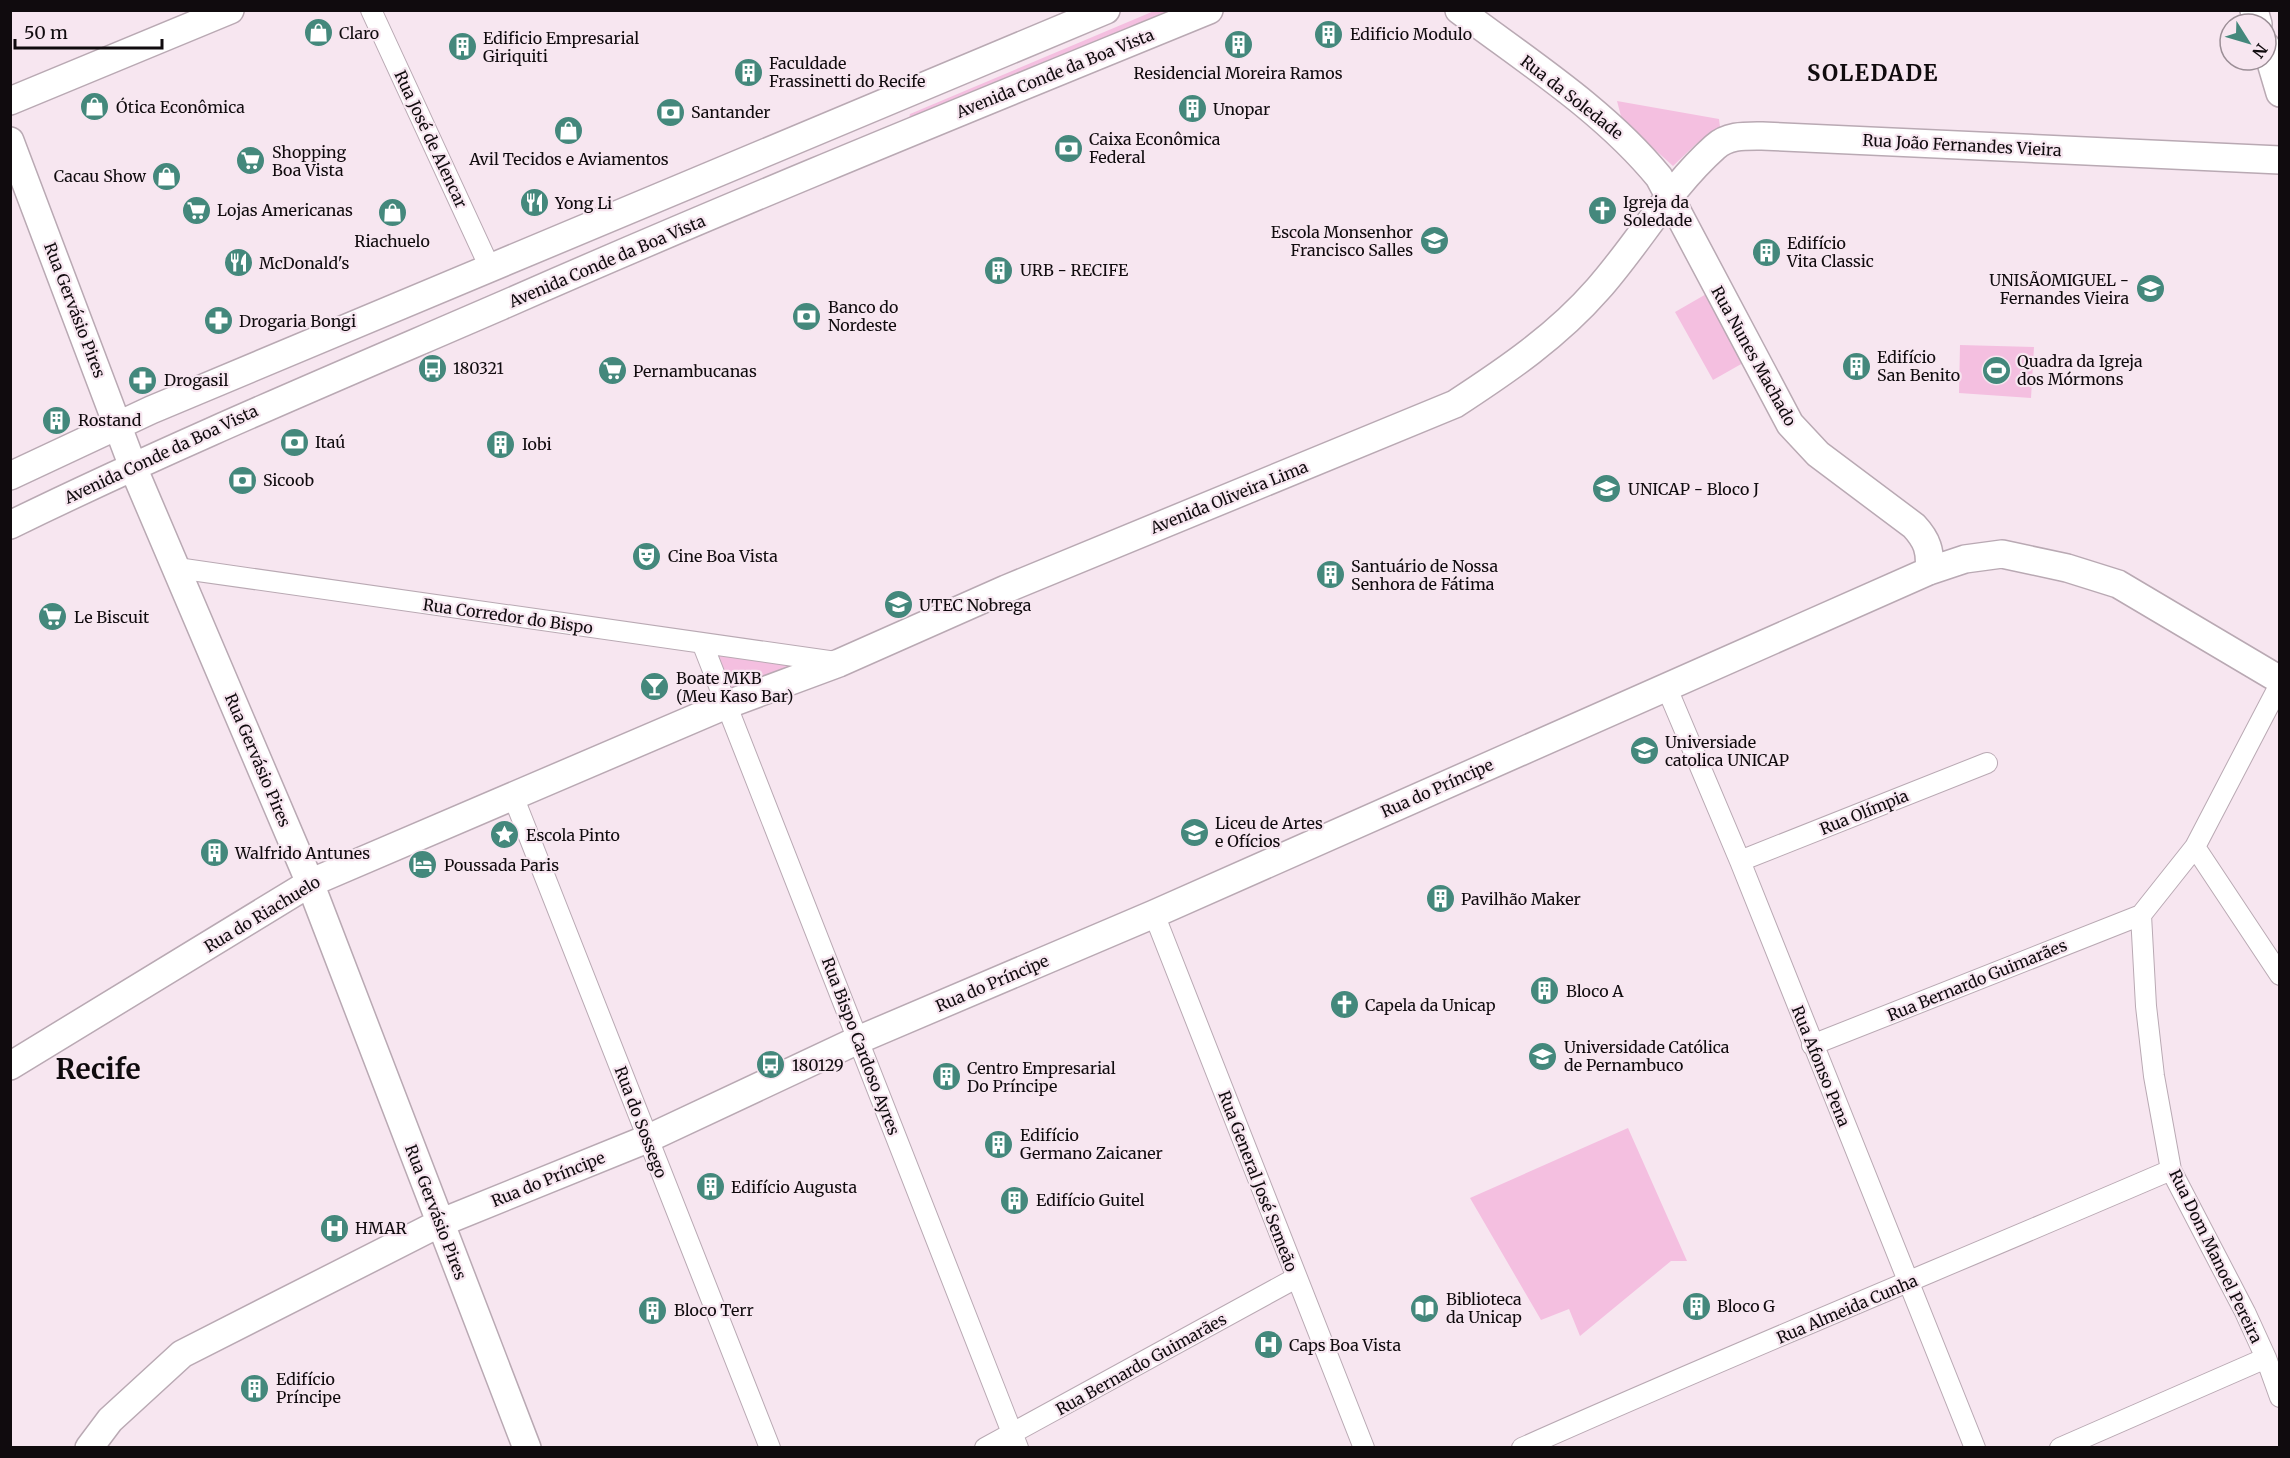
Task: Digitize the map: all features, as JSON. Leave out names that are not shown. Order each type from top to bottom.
[{"type":"street","points":[[10,101],[230,10]]},
{"type":"street","name":"Rua José de Alencar","points":[[371,10],[490,268]]},
{"type":"street","points":[[10,476],[119,424],[1106,10]]},
{"type":"street","name":"Avenida Conde da Boa Vista","points":[[10,525],[161,452],[909,132],[1209,10]]},
{"type":"street","name":"Rua da Soledade","points":[[1459,10],[1599,116],[1633,145],[1659,177],[1670,198]]},
{"type":"street","points":[[2274,72],[2280,93]]},
{"type":"street","name":"Rua João Fernandes Vieira","points":[[1670,198],[1715,147],[1736,136],[2280,160]]},
{"type":"street","name":"Rua Gervásio Pires","points":[[10,141],[133,466],[310,883],[527,1448]]},
{"type":"street","name":"Rua Nunes Machado","points":[[1670,198],[1790,424],[1818,454],[1914,525],[1924,537],[1929,549],[1929,571]]},
{"type":"street","name":"Avenida Oliveira Lima","points":[[726,705],[839,663],[1006,589],[1455,404],[1518,363],[1561,327],[1598,290],[1670,198]]},
{"type":"street","points":[[150,507],[161,452]]},
{"type":"street","name":"Rua do Príncipe","points":[[89,1448],[110,1420],[182,1354],[440,1224],[647,1139],[858,1040],[1154,914],[1929,571],[1965,559],[1993,554],[2067,568],[2118,584],[2280,682]]},
{"type":"street","name":"Rua Corredor do Bispo","points":[[177,568],[839,663]]},
{"type":"street","name":"Rua Bispo Cardoso Ayres","points":[[703,645],[1015,1441]]},
{"type":"street","points":[[2141,915],[2195,847],[2280,682]]},
{"type":"street","name":"Rua Afonso Pena","points":[[1666,686],[1740,861],[1975,1448]]},
{"type":"street","name":"Rua do Riachuelo","points":[[10,1066],[310,883],[726,705]]},
{"type":"street","name":"Rua Olímpia","points":[[1740,861],[1987,762]]},
{"type":"street","name":"Rua do Sossego","points":[[513,796],[770,1448]]},
{"type":"street","points":[[2195,847],[2280,975]]},
{"type":"street","name":"Rua General José Semeão","points":[[1154,914],[1364,1448]]},
{"type":"street","name":"Rua Bernardo Guimarães","points":[[1812,1045],[2141,915]]},
{"type":"street","name":"Rua Dom Manoel Pereira","points":[[2141,915],[2146,1006],[2154,1076],[2171,1170],[2246,1312],[2280,1397]]},
{"type":"street","name":"Rua Almeida Cunha","points":[[1522,1448],[1675,1380],[1909,1283],[2171,1170]]},
{"type":"street","name":"Rua Bernardo Guimarães","points":[[985,1448],[1015,1441],[1296,1278]]},
{"type":"street","points":[[2060,1448],[2266,1358]]},
{"type":"shaded area","points":[[1154,11],[1171,11],[913,120],[909,119],[910,114]]},
{"type":"shaded area","points":[[1617,101],[1719,119],[1720,127],[1696,144],[1673,166],[1622,120]]},
{"type":"shaded area","points":[[1708,293],[1743,363],[1713,380],[1675,312]]},
{"type":"shaded area","name":"Quadra da Igreja dos Mórmons","points":[[1960,345],[2034,347],[2031,398],[1959,393]]},
{"type":"shaded area","points":[[703,645],[839,663],[726,705]]},
{"type":"shaded area","points":[[1628,1128],[1687,1261],[1671,1261],[1580,1336],[1569,1309],[1541,1320],[1470,1198]]},
{"type":"place","name":"Claro","points":[[318,33]]},
{"type":"place","name":"Edificio Modulo","points":[[1329,34]]},
{"type":"place","name":"Residencial Moreira Ramos","points":[[1238,45]]},
{"type":"place","name":"Edificio Empresarial Giriquiti","points":[[462,47]]},
{"type":"place","name":"Faculdade Frassinetti do Recife","points":[[748,72]]},
{"type":"place","name":"Ótica Econômica","points":[[95,107]]},
{"type":"place","name":"Unopar","points":[[1192,109]]},
{"type":"place","name":"Santander","points":[[670,112]]},
{"type":"place","name":"Avil Tecidos e Aviamentos","points":[[569,131]]},
{"type":"place","name":"Caixa Econômica Federal","points":[[1068,148]]},
{"type":"place","name":"Shopping Boa Vista","points":[[251,161]]},
{"type":"place","name":"Cacau Show","points":[[167,176]]},
{"type":"place","name":"Yong Li","points":[[534,203]]},
{"type":"place","name":"Lojas Americanas","points":[[196,210]]},
{"type":"place","name":"Igreja da Soledade","points":[[1602,211]]},
{"type":"place","name":"Riachuelo","points":[[392,213]]},
{"type":"place","name":"Escola Monsenhor Francisco Salles","points":[[1434,241]]},
{"type":"place","name":"Edifício Vita Classic","points":[[1766,252]]},
{"type":"place","name":"McDonald's","points":[[238,263]]},
{"type":"place","name":"URB - RECIFE","points":[[999,270]]},
{"type":"place","name":"UNISÃOMIGUEL - Fernandes Vieira","points":[[2150,289]]},
{"type":"place","name":"Banco do Nordeste","points":[[807,316]]},
{"type":"place","name":"Drogaria Bongi","points":[[218,321]]},
{"type":"place","name":"Edifício San Benito","points":[[1856,366]]},
{"type":"place","name":"180321","points":[[432,368]]},
{"type":"place","name":"Quadra da Igreja dos Mórmons","points":[[1996,370]]},
{"type":"place","name":"Pernambucanas","points":[[612,371]]},
{"type":"place","name":"Drogasil","points":[[143,380]]},
{"type":"place","name":"Rostand","points":[[57,420]]},
{"type":"place","name":"Itaú","points":[[294,442]]},
{"type":"place","name":"Iobi","points":[[501,444]]},
{"type":"place","name":"Sicoob","points":[[242,480]]},
{"type":"place","name":"UNICAP - Bloco J","points":[[1607,489]]},
{"type":"place","name":"Cine Boa Vista","points":[[647,556]]},
{"type":"place","name":"Santuário de Nossa Senhora de Fátima","points":[[1330,575]]},
{"type":"place","name":"UTEC Nobrega","points":[[898,605]]},
{"type":"place","name":"Le Biscuit","points":[[53,617]]},
{"type":"place","name":"Boate MKB (Meu Kaso Bar)","points":[[655,687]]},
{"type":"place","name":"Universiade catolica UNICAP","points":[[1644,751]]},
{"type":"place","name":"Liceu de Artes e Ofícios","points":[[1194,832]]},
{"type":"place","name":"Escola Pinto","points":[[505,835]]},
{"type":"place","name":"Walfrido Antunes","points":[[214,853]]},
{"type":"place","name":"Poussada Paris","points":[[423,865]]},
{"type":"place","name":"Pavilhão Maker","points":[[1440,899]]},
{"type":"place","name":"Bloco A","points":[[1545,991]]},
{"type":"place","name":"Capela da Unicap","points":[[1344,1005]]},
{"type":"place","name":"Universidade Católica de Pernambuco","points":[[1543,1056]]},
{"type":"place","name":"180129","points":[[771,1065]]},
{"type":"place","name":"Centro Empresarial Do Príncipe","points":[[946,1077]]},
{"type":"place","name":"Edifício Germano Zaicaner","points":[[999,1144]]},
{"type":"place","name":"Edifício Augusta","points":[[710,1187]]},
{"type":"place","name":"Edifício Guitel","points":[[1015,1200]]},
{"type":"place","name":"HMAR","points":[[334,1228]]},
{"type":"place","name":"Bloco G","points":[[1696,1306]]},
{"type":"place","name":"Biblioteca da Unicap","points":[[1425,1308]]},
{"type":"place","name":"Bloco Terr","points":[[653,1310]]},
{"type":"place","name":"Caps Boa Vista","points":[[1268,1345]]},
{"type":"place","name":"Edifício Príncipe","points":[[255,1388]]},
{"type":"district","name":"SOLEDADE","points":[[1873,73]]},
{"type":"district","name":"Recife","points":[[98,1069]]}]
